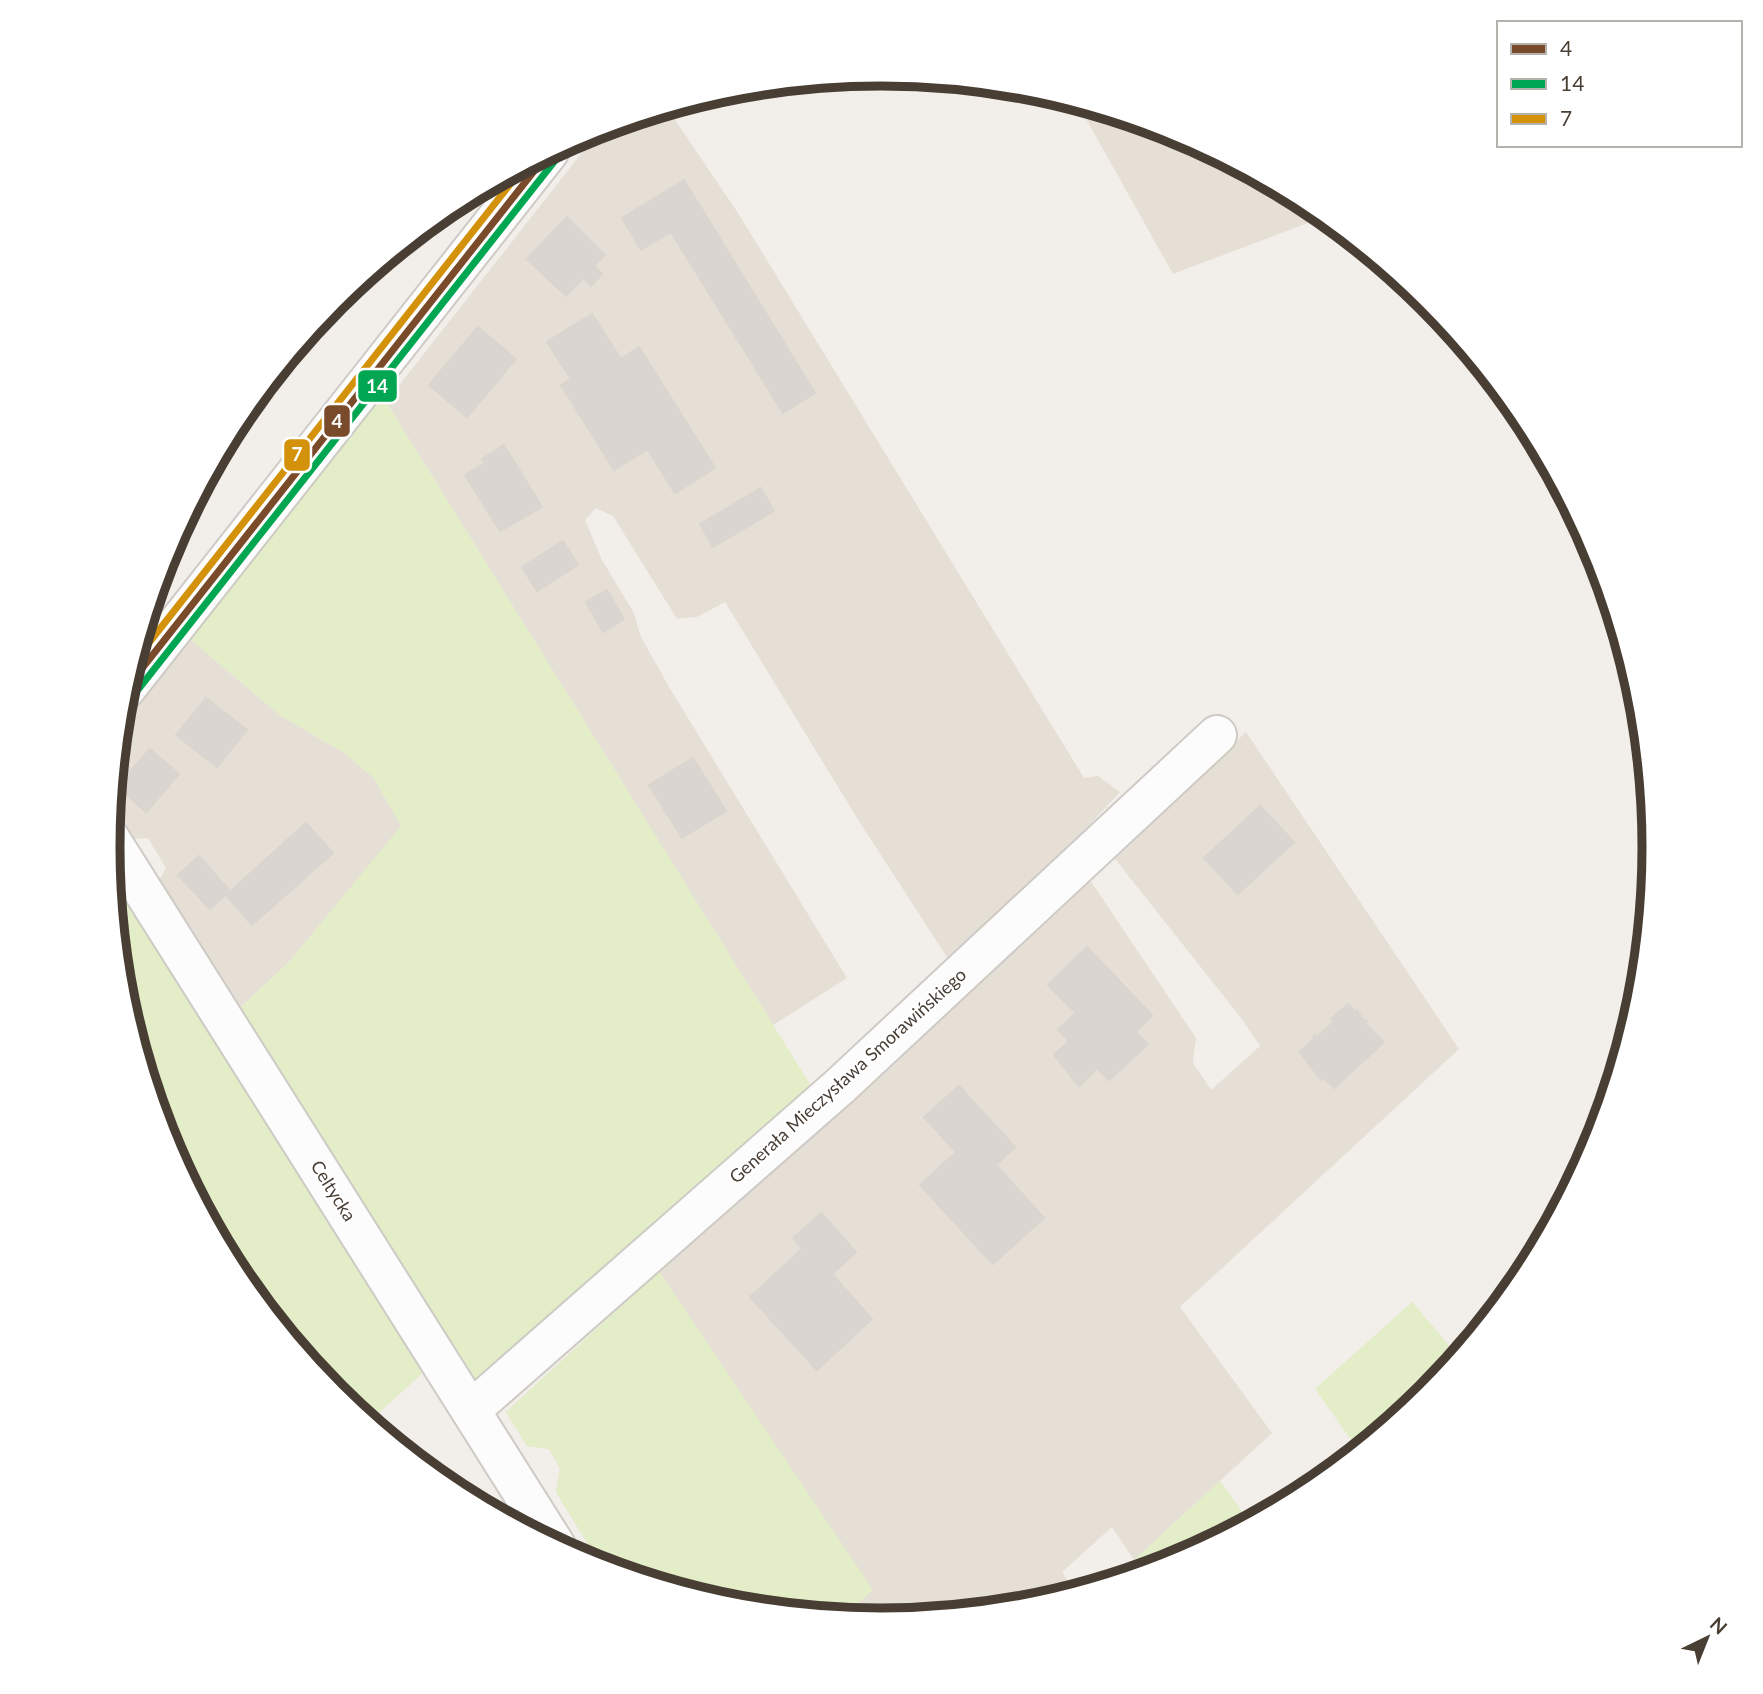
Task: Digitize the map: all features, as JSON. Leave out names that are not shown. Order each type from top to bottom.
[{"type":"street","points":[[142,669],[535,169]]},
{"type":"street","name":"Generała Mieczysława Smorawińskiego","points":[[471,1410],[839,1087],[1217,735]]},
{"type":"street","name":"Celtycka","points":[[120,855],[546,1531]]},
{"type":"shaded area","points":[[1083,113],[1126,126],[1218,164],[1314,221],[1173,274]]},
{"type":"shaded area","points":[[672,116],[738,213],[1084,778],[1098,776],[1120,792],[1041,877],[952,965],[857,818],[725,602],[697,617],[677,619],[613,516],[596,508],[585,520],[602,560],[634,613],[640,635],[847,978],[773,1025],[386,402],[588,145]]},
{"type":"shaded area","points":[[190,639],[281,716],[343,752],[373,777],[402,826],[289,962],[241,1007],[159,881],[166,868],[148,838],[132,839],[121,821],[133,709]]},
{"type":"shaded area","points":[[1246,732],[1459,1049],[1180,1307],[1272,1433],[1134,1560],[1112,1527],[1062,1572],[1070,1584],[1030,1594],[931,1607],[832,1607],[733,1594],[637,1568],[592,1551],[556,1492],[560,1468],[549,1449],[527,1446],[506,1412],[1088,877],[1196,1038],[1193,1063],[1211,1090],[1260,1046],[1241,1018],[1112,855]]},
{"type":"green space","points":[[386,402],[813,1089],[479,1384],[252,1030],[241,1007],[289,962],[401,826],[373,777],[343,752],[281,716],[190,639],[374,407]]},
{"type":"green space","points":[[122,890],[426,1370],[376,1415],[309,1349],[249,1270],[222,1228],[178,1138],[146,1044],[127,946]]},
{"type":"green space","points":[[659,1271],[873,1590],[854,1607],[782,1602],[684,1582],[592,1551],[556,1492],[560,1468],[549,1449],[527,1446],[506,1412]]},
{"type":"green space","points":[[1412,1302],[1453,1350],[1420,1385],[1354,1444],[1315,1389]]},
{"type":"green space","points":[[1220,1481],[1245,1515],[1173,1550],[1135,1565],[1134,1560]]},
{"type":"building","points":[[684,180],[815,393],[783,413],[671,232],[641,250],[622,218]]},
{"type":"building","points":[[567,217],[605,255],[594,266],[602,274],[591,286],[583,278],[566,296],[527,259]]},
{"type":"building","points":[[592,314],[621,359],[639,347],[715,468],[675,493],[571,327]]},
{"type":"building","points":[[478,327],[516,359],[499,379],[461,347]]},
{"type":"building","points":[[571,327],[648,449],[614,470],[561,385],[571,379],[547,342]]},
{"type":"building","points":[[461,347],[499,379],[467,417],[429,385]]},
{"type":"building","points":[[504,445],[542,507],[500,531],[465,475],[485,463],[482,459]]},
{"type":"building","points":[[761,488],[774,511],[713,547],[700,524]]},
{"type":"building","points":[[563,541],[578,565],[537,591],[522,567]]},
{"type":"building","points":[[607,590],[624,619],[603,632],[586,602]]},
{"type":"building","points":[[206,698],[247,730],[217,767],[176,735]]},
{"type":"building","points":[[150,749],[179,774],[146,812],[123,791],[124,778]]},
{"type":"building","points":[[693,758],[726,811],[682,838],[649,785]]},
{"type":"building","points":[[1260,806],[1294,842],[1238,894],[1204,858]]},
{"type":"building","points":[[306,823],[333,853],[252,925],[226,895]]},
{"type":"building","points":[[199,856],[230,891],[210,909],[178,875]]},
{"type":"building","points":[[1087,947],[1152,1015],[1136,1032],[1148,1044],[1109,1080],[1097,1068],[1079,1086],[1054,1055],[1069,1041],[1058,1030],[1076,1013],[1048,985]]},
{"type":"building","points":[[1348,1004],[1357,1010],[1363,1020],[1367,1021],[1365,1023],[1384,1042],[1334,1088],[1323,1077],[1321,1080],[1300,1052],[1315,1035],[1317,1037],[1334,1022],[1331,1019]]},
{"type":"building","points":[[959,1086],[1015,1147],[996,1165],[1044,1218],[993,1264],[920,1185],[956,1152],[924,1117]]},
{"type":"building","points":[[821,1213],[856,1252],[832,1274],[872,1319],[817,1370],[750,1297],[802,1249],[793,1238]]},
{"type":"transit line","name":"14","points":[[136,692],[556,159]]},
{"type":"transit line","name":"4","points":[[142,669],[535,169]]},
{"type":"transit line","name":"7","points":[[148,644],[512,182]]}]
